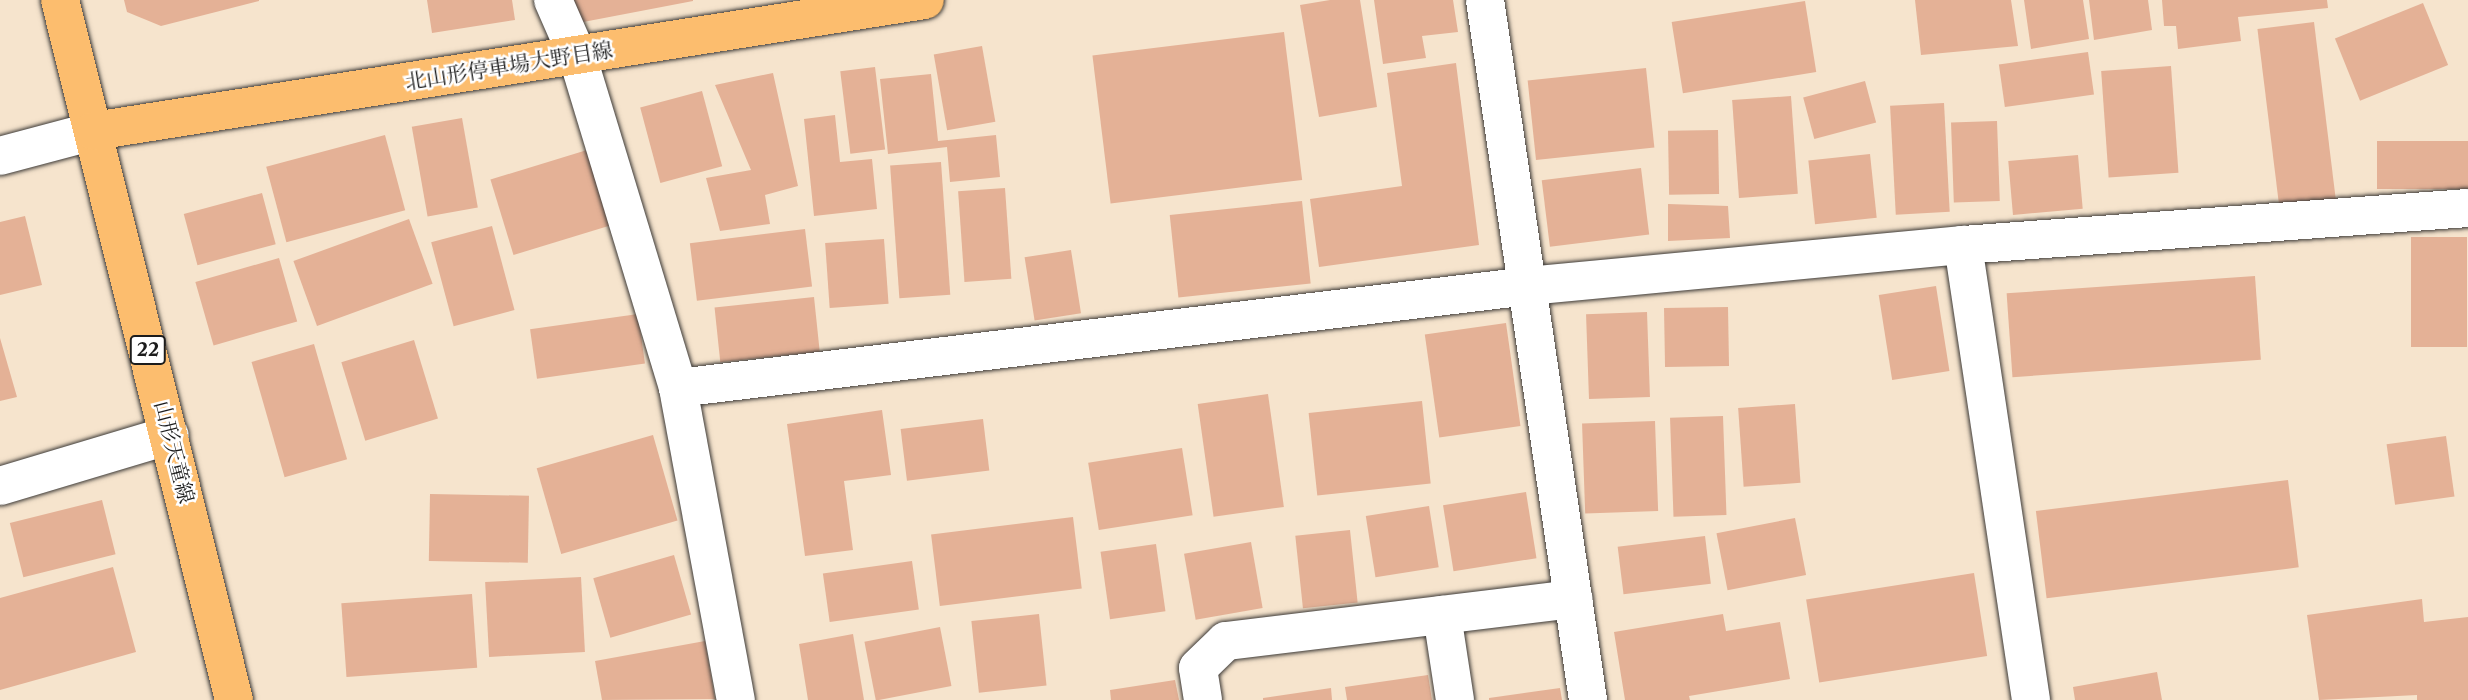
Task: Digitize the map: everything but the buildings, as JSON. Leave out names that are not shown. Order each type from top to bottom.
[{"type":"main road","name":"山形天童線","points":[[60,0],[234,700]]},
{"type":"main road","name":"北山形停車場大野目線","points":[[94,131],[925,0]]},
{"type":"street","points":[[553,0],[578,55],[678,388],[736,700]]},
{"type":"street","points":[[1485,0],[1588,700]]},
{"type":"street","points":[[0,156],[94,131]]},
{"type":"street","points":[[678,388],[1528,286],[1963,245],[2468,208]]},
{"type":"street","points":[[1963,245],[2031,700]]},
{"type":"street","points":[[0,486],[170,435]]},
{"type":"street","points":[[1203,700],[1198,668],[1226,641],[1573,599]]},
{"type":"street","points":[[1442,615],[1455,700]]}]
